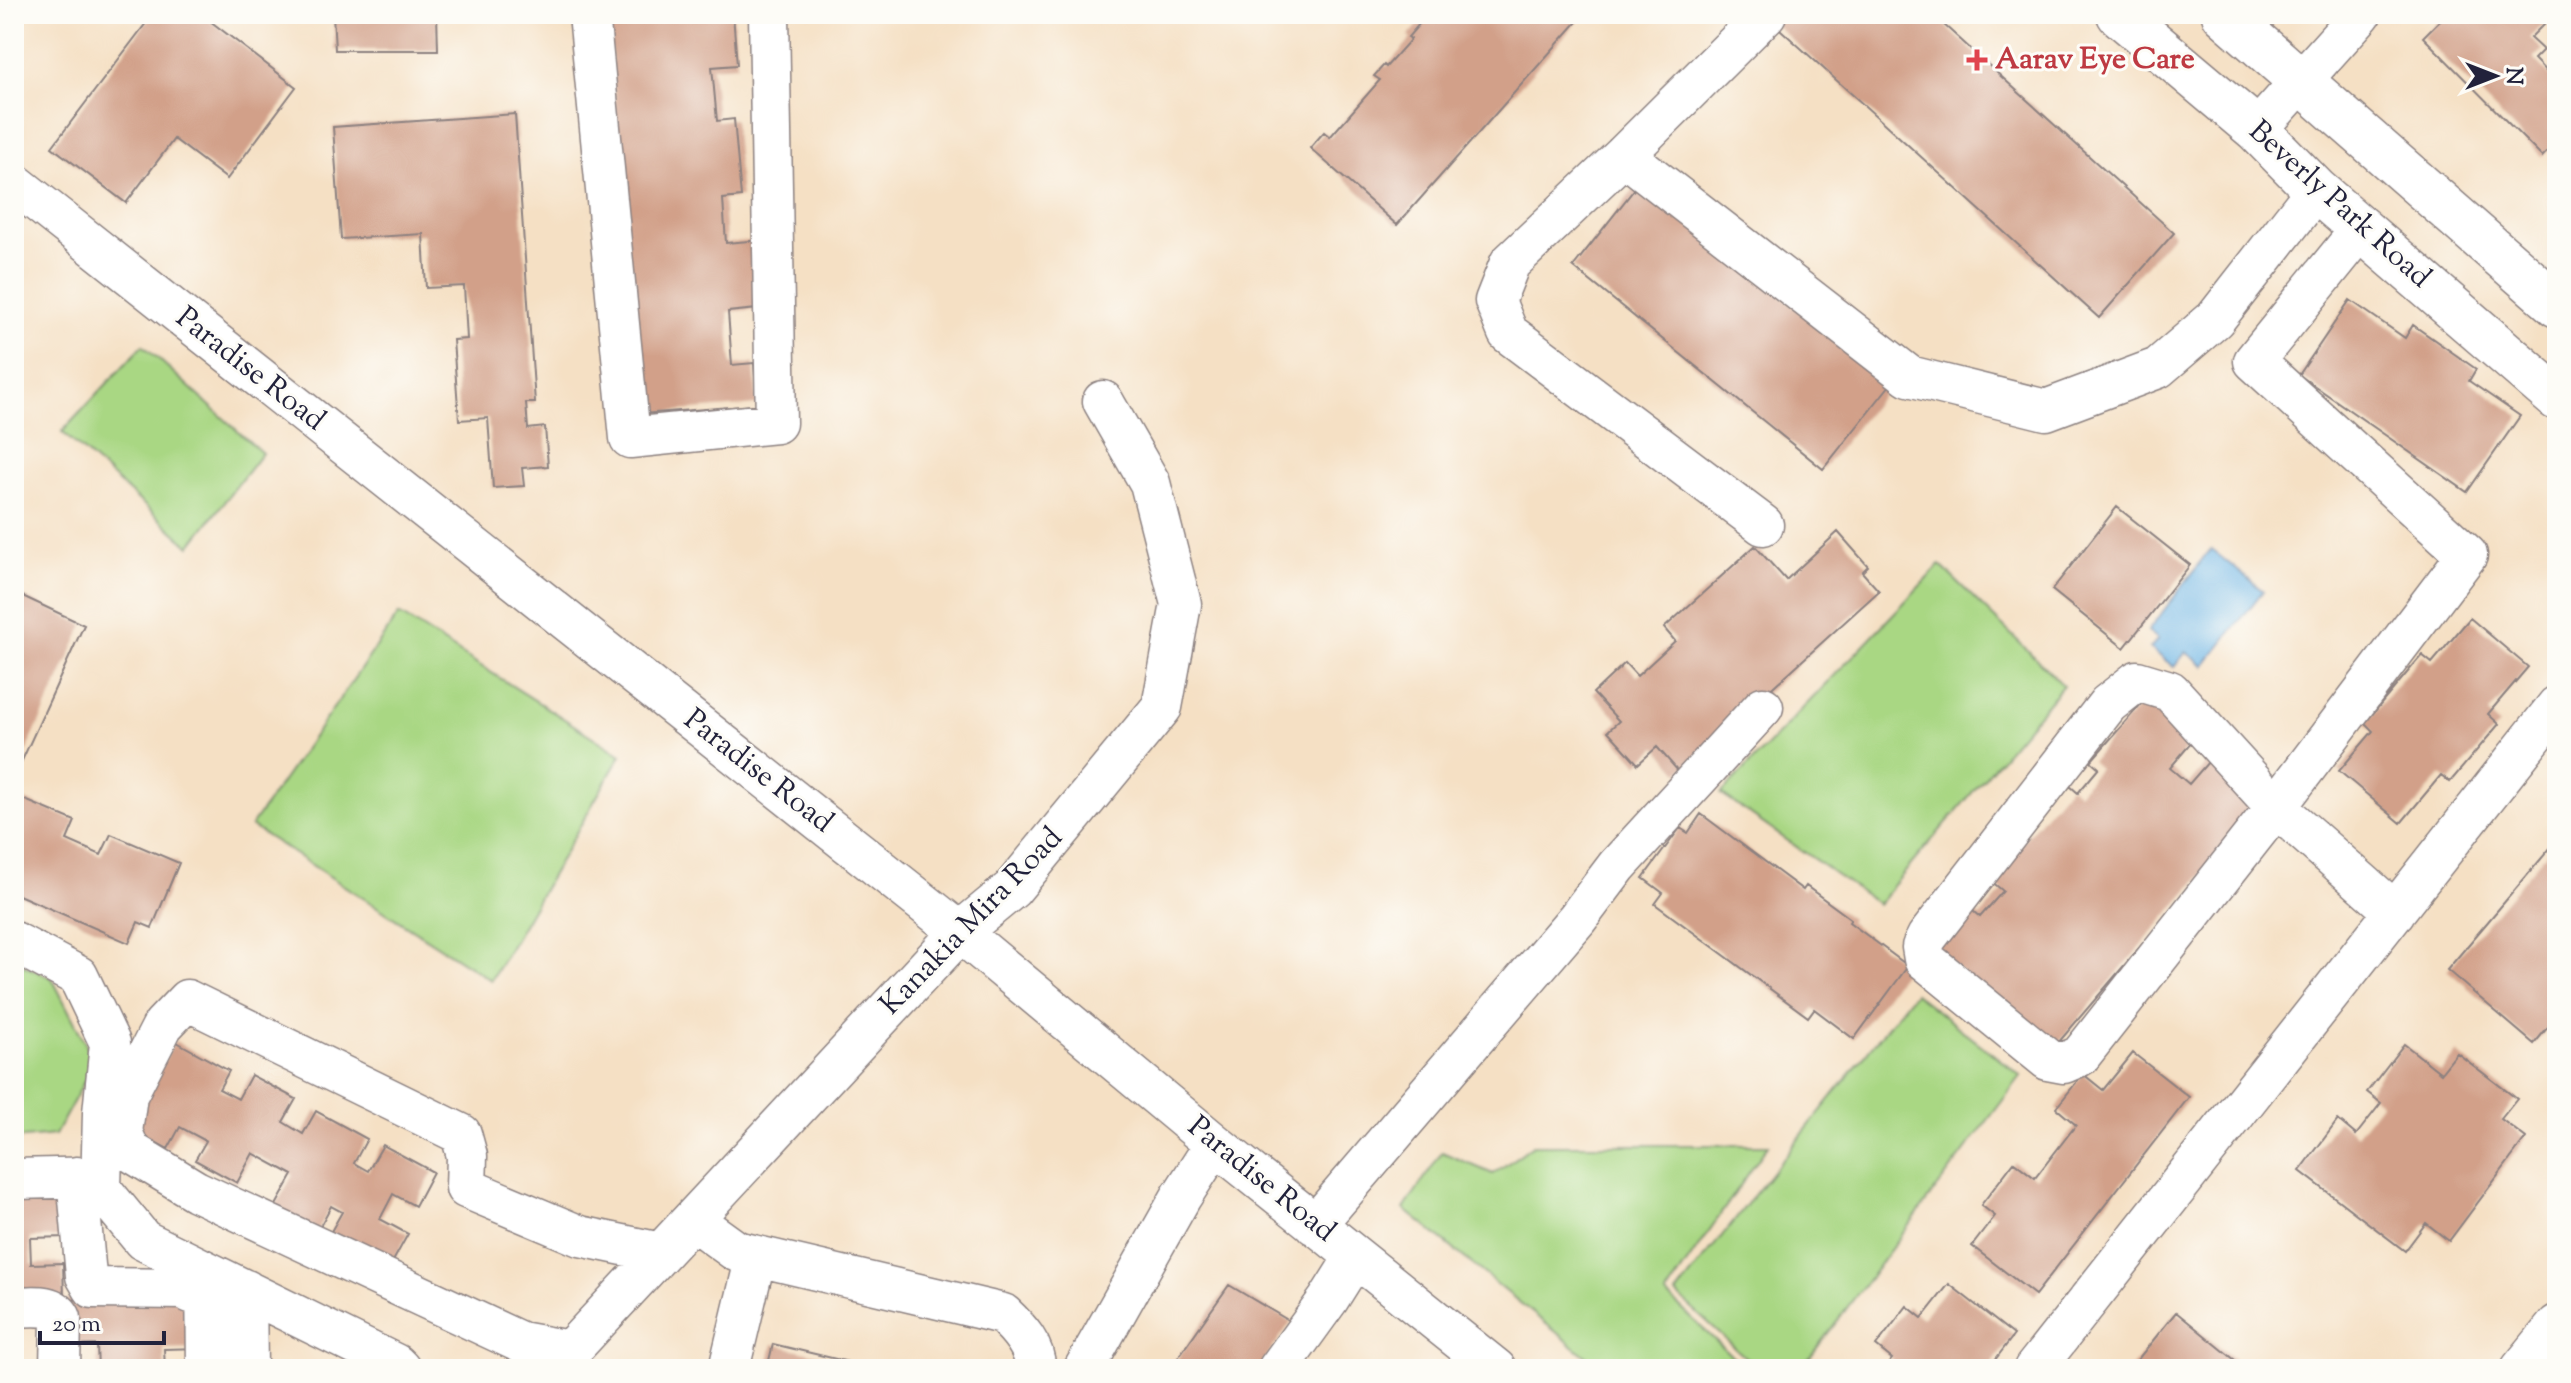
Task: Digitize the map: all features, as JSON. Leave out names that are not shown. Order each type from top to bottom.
[{"type":"main road","name":"Beverly Park Road","points":[[2119,14],[2257,130],[2316,190],[2557,398]]},
{"type":"main road","points":[[2224,14],[2557,305]]},
{"type":"street","points":[[589,14],[630,438],[776,423],[769,14]]},
{"type":"street","points":[[1763,525],[1508,333],[1495,301],[1510,263],[1766,14]]},
{"type":"street","points":[[2257,130],[2361,14]]},
{"type":"street","points":[[1624,155],[1909,376],[2046,410],[2158,368],[2215,319],[2316,190]]},
{"type":"street","name":"Paradise Road","points":[[14,183],[960,932],[1215,1144],[1496,1369]]},
{"type":"street","points":[[2361,229],[2254,361],[2467,555],[2276,807],[2080,1056],[2064,1063],[2048,1060],[1924,959],[1922,947],[2108,704],[2137,681],[2170,691],[2276,807],[2395,912]]},
{"type":"street","name":"Kanakia Mira Road","points":[[561,1360],[960,932],[1012,889],[1162,707],[1181,604],[1150,483],[1103,401]]},
{"type":"street","points":[[2034,1369],[2557,706]]},
{"type":"street","points":[[1315,1225],[1563,936],[1617,866],[1763,707]]},
{"type":"street","points":[[14,942],[78,976],[110,1043],[89,1177],[86,1276],[89,1284],[93,1288],[187,1289],[201,1293],[246,1290],[400,1369]]},
{"type":"street","points":[[561,1360],[196,1191],[130,1151],[122,1132],[127,1095],[163,1025],[187,1000],[461,1134],[467,1156],[466,1188],[580,1236],[661,1253]]},
{"type":"street","points":[[1084,1369],[1181,1197],[1215,1144]]},
{"type":"street","points":[[14,1179],[89,1177],[143,1240],[201,1293],[207,1369]]},
{"type":"street","points":[[693,1220],[736,1251],[1003,1314],[1020,1330],[1035,1359],[1035,1369]]},
{"type":"street","points":[[729,1369],[756,1256]]},
{"type":"street","points":[[1278,1369],[1355,1257]]},
{"type":"street","points":[[246,1290],[247,1369]]},
{"type":"street","points":[[14,1307],[49,1307],[57,1311],[61,1318],[60,1369]]},
{"type":"street","points":[[2521,1369],[2557,1325]]},
{"type":"green space","points":[[143,345],[262,453],[190,546],[62,432]]},
{"type":"green space","points":[[1940,565],[2063,685],[1878,904],[1721,794]]},
{"type":"green space","points":[[399,614],[621,755],[491,980],[251,826]]},
{"type":"green space","points":[[14,961],[52,978],[95,1062],[55,1135],[14,1139]]},
{"type":"green space","points":[[1914,993],[2021,1076],[1801,1369],[1758,1369],[1676,1294]]},
{"type":"green space","points":[[1533,1145],[1768,1145],[1666,1294],[1736,1360],[1730,1369],[1602,1369],[1404,1209],[1442,1152],[1493,1174]]},
{"type":"water","points":[[2211,549],[2263,591],[2204,666],[2186,652],[2174,667],[2150,648],[2158,639],[2148,631]]},
{"type":"building","points":[[153,14],[201,14],[296,87],[227,179],[174,139],[126,203],[52,147]]},
{"type":"building","points":[[333,14],[437,14],[438,50],[335,50]]},
{"type":"building","points":[[608,14],[733,14],[737,65],[712,67],[717,121],[734,119],[741,197],[723,199],[726,243],[761,240],[767,308],[728,312],[732,365],[754,363],[757,405],[641,414]]},
{"type":"building","points":[[1441,14],[1584,14],[1397,225],[1310,148],[1324,132],[1330,137],[1380,80],[1374,76],[1411,39],[1408,37],[1426,16],[1433,23]]},
{"type":"building","points":[[1777,14],[1932,14],[2174,233],[2099,318],[1771,21]]},
{"type":"building","points":[[2446,14],[2554,14],[2530,38],[2543,50],[2534,59],[2557,83],[2557,141],[2542,157],[2423,37]]},
{"type":"building","points":[[515,114],[535,403],[526,403],[528,429],[545,427],[548,466],[522,468],[524,486],[493,488],[488,418],[459,420],[453,340],[467,339],[464,286],[426,288],[423,234],[341,239],[333,127]]},
{"type":"building","points":[[1640,182],[1890,385],[1823,469],[1573,267]]},
{"type":"building","points":[[2350,300],[2405,338],[2413,325],[2476,369],[2469,381],[2520,416],[2467,492],[2299,375]]},
{"type":"building","points":[[2117,507],[2190,565],[2124,648],[2052,590]]},
{"type":"building","points":[[1838,532],[1868,566],[1862,572],[1879,591],[1679,772],[1657,747],[1638,764],[1608,731],[1619,721],[1593,693],[1625,663],[1637,676],[1675,641],[1664,628],[1755,546],[1786,580]]},
{"type":"building","points":[[14,592],[84,625],[14,778]]},
{"type":"building","points":[[2470,618],[2528,667],[2488,714],[2499,724],[2450,782],[2441,775],[2401,823],[2339,771],[2373,731],[2365,723],[2422,655],[2432,663]]},
{"type":"building","points":[[2148,696],[2196,737],[2170,768],[2189,784],[2215,754],[2267,798],[2052,1050],[1933,947],[1968,907],[1980,917],[2003,891],[1990,880],[2070,786],[2078,793],[2099,768],[2091,761]]},
{"type":"building","points":[[18,797],[75,821],[67,840],[101,855],[111,834],[179,863],[152,928],[138,922],[129,943],[14,893],[14,805]]},
{"type":"building","points":[[1701,814],[1803,890],[1806,886],[1851,919],[1849,922],[1908,966],[1854,1039],[1814,1009],[1808,1017],[1655,904],[1663,893],[1643,878],[1680,828],[1688,833]]},
{"type":"building","points":[[2557,840],[2557,1016],[2534,1044],[2447,970]]},
{"type":"building","points":[[175,1041],[229,1071],[219,1089],[238,1099],[251,1075],[296,1099],[283,1122],[303,1134],[316,1111],[367,1139],[354,1163],[368,1171],[383,1145],[433,1172],[415,1206],[393,1194],[380,1219],[408,1234],[386,1274],[325,1242],[342,1212],[331,1206],[318,1230],[275,1207],[293,1175],[253,1153],[237,1183],[195,1160],[206,1141],[180,1127],[168,1149],[129,1128]]},
{"type":"building","points":[[2404,1044],[2441,1073],[2457,1053],[2517,1099],[2501,1119],[2526,1138],[2449,1241],[2426,1223],[2405,1251],[2300,1171],[2338,1120],[2356,1135],[2381,1103],[2367,1092]]},
{"type":"building","points":[[2133,1053],[2189,1097],[2035,1295],[1972,1246],[1995,1216],[1981,1205],[2014,1162],[2035,1178],[2076,1125],[2056,1108],[2083,1074],[2103,1090]]},
{"type":"building","points":[[64,1186],[66,1237],[30,1238],[31,1264],[63,1263],[64,1298],[14,1299],[14,1187]]},
{"type":"building","points":[[1949,1284],[2014,1335],[1988,1369],[1884,1369],[1892,1359],[1876,1346],[1907,1306],[1922,1318]]},
{"type":"building","points":[[1229,1285],[1291,1322],[1258,1369],[1170,1369]]},
{"type":"building","points":[[198,1295],[201,1348],[164,1349],[165,1369],[98,1369],[97,1345],[68,1346],[67,1300]]},
{"type":"building","points":[[2176,1312],[2246,1369],[2130,1369]]},
{"type":"building","points":[[773,1344],[874,1368],[874,1369],[767,1369]]},
{"type":"place","name":"Aarav Eye Care","points":[[1977,60]]}]
